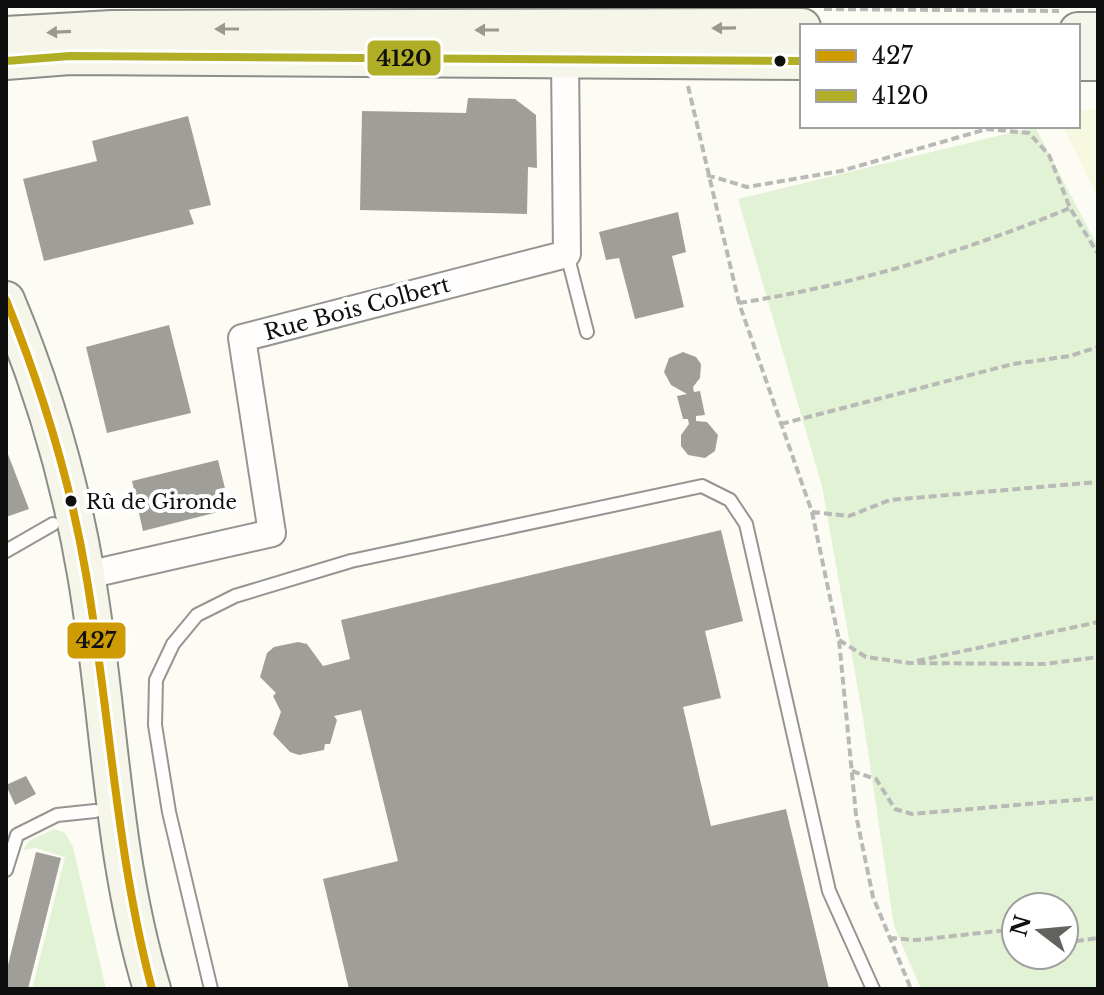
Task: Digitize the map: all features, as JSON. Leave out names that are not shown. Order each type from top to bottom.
[{"type":"main road","points":[[6,61],[70,56],[683,44],[800,27]]},
{"type":"main road","points":[[6,35],[112,29],[565,44]]},
{"type":"main road","points":[[683,44],[800,61]]},
{"type":"main road","points":[[6,300],[26,348],[64,469],[87,575],[123,861],[152,989]]},
{"type":"main road","points":[[6,361],[42,473],[70,602],[101,863],[128,989]]},
{"type":"street","points":[[565,44],[567,254]]},
{"type":"street","name":"Rue Bois Colbert","points":[[87,575],[272,533],[242,338],[567,254]]},
{"type":"lane","points":[[567,254],[587,332]]},
{"type":"lane","points":[[211,989],[172,827],[155,725],[156,680],[173,644],[197,615],[235,596],[351,561],[702,486],[730,500],[746,524],[829,891],[873,989]]},
{"type":"lane","points":[[6,551],[53,524]]},
{"type":"lane","points":[[6,870],[17,835],[57,815],[95,811]]},
{"type":"path","points":[[683,44],[707,175],[739,303],[812,512],[839,640],[852,771],[873,897],[911,989]]},
{"type":"path","points":[[707,175],[747,187],[841,171],[987,129],[1029,133],[1049,155],[1070,208],[1098,254]]},
{"type":"path","points":[[739,303],[789,295],[958,252],[1070,208]]},
{"type":"path","points":[[781,424],[1013,364],[1070,356],[1098,347]]},
{"type":"path","points":[[812,512],[849,516],[890,500],[1098,482]]},
{"type":"path","points":[[909,663],[1098,622]]},
{"type":"path","points":[[839,640],[866,657],[909,663],[1045,664],[1098,657]]},
{"type":"path","points":[[852,771],[876,779],[895,809],[912,814],[1098,798]]},
{"type":"path","points":[[889,938],[917,940],[1000,931]]},
{"type":"green space","points":[[1098,109],[1098,198],[1064,128],[1080,128],[1080,111]]},
{"type":"green space","points":[[1036,128],[1098,247],[1098,989],[921,989],[894,926],[863,718],[822,486],[738,199]]},
{"type":"green space","points":[[54,829],[65,833],[73,847],[106,989],[32,989],[65,857],[35,848],[23,850],[29,841]]},
{"type":"building","points":[[468,98],[515,99],[536,115],[537,168],[528,167],[527,214],[360,210],[362,111],[466,113]]},
{"type":"building","points":[[188,116],[211,205],[189,210],[194,224],[44,261],[23,179],[97,161],[92,141]]},
{"type":"building","points":[[678,212],[686,252],[672,256],[684,307],[635,319],[619,258],[606,260],[599,232]]},
{"type":"building","points":[[169,325],[191,413],[107,433],[86,347]]},
{"type":"building","points":[[683,352],[696,357],[701,364],[700,378],[693,387],[694,392],[700,391],[705,415],[696,416],[696,421],[707,422],[718,435],[715,451],[705,458],[688,455],[681,446],[681,435],[689,424],[688,419],[683,419],[677,396],[687,394],[671,385],[664,372],[669,358]]},
{"type":"building","points":[[6,449],[29,509],[6,517]]},
{"type":"building","points":[[218,460],[230,509],[143,531],[132,481]]},
{"type":"building","points":[[721,530],[743,621],[705,631],[721,698],[683,707],[711,826],[786,809],[829,989],[349,989],[323,879],[398,861],[361,710],[334,716],[337,720],[330,744],[325,744],[324,750],[299,755],[290,752],[273,734],[281,712],[273,696],[276,693],[260,677],[267,653],[274,647],[298,642],[307,644],[323,666],[350,659],[341,620]]},
{"type":"building","points":[[26,776],[36,794],[15,805],[6,785]]},
{"type":"building","points":[[36,852],[61,858],[28,989],[6,989],[6,973]]},
{"type":"transit line","name":"4120","points":[[6,61],[70,56],[800,61]]},
{"type":"transit line","name":"427","points":[[6,300],[54,435],[72,504],[94,626],[130,886],[152,989]]},
{"type":"place","name":"Rû de Gironde","points":[[71,501]]}]
